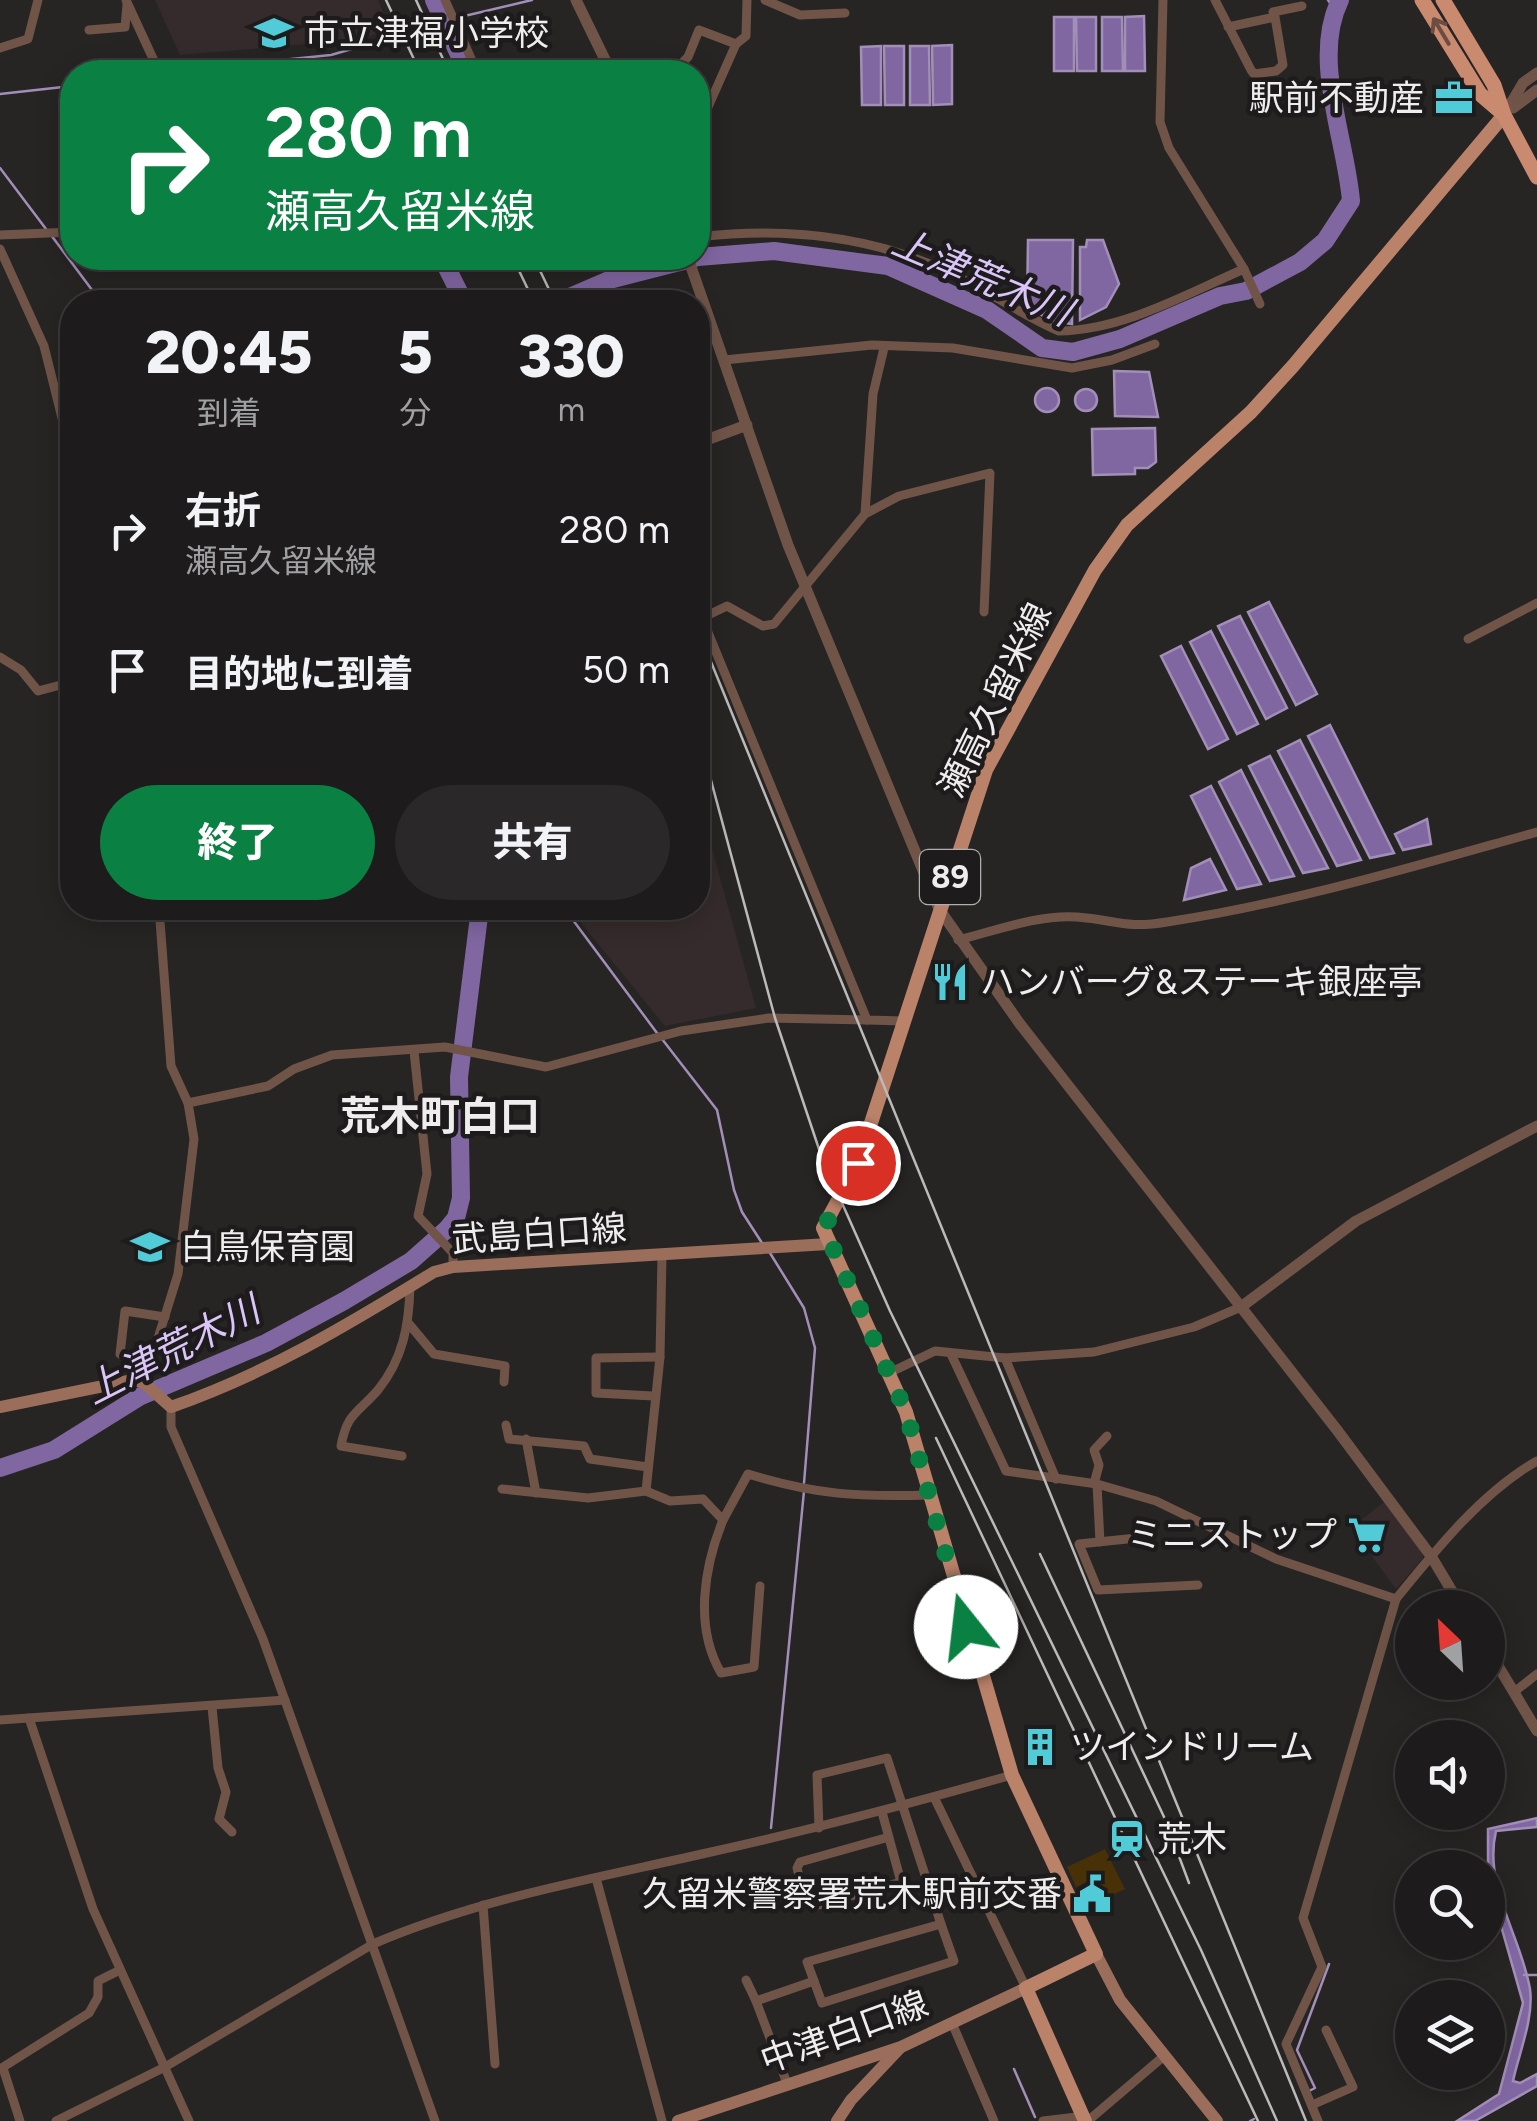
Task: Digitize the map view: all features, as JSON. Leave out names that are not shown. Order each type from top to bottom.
[{"type":"highway","points":[[1422,0],[1480,94],[1504,115]]},
{"type":"highway","points":[[1446,1],[1494,85],[1504,115],[1537,177]]},
{"type":"main road","name":"瀬高久留米線","points":[[828,1244],[824,1228],[852,1180],[986,770],[1095,570],[1126,525],[1262,400],[1504,115]]},
{"type":"main road","name":"武島白口線","points":[[167,1405],[244,1381],[330,1337],[453,1260],[828,1244]]},
{"type":"main road","points":[[828,1244],[891,1372],[1012,1774],[1120,2000],[1217,2121]]},
{"type":"main road","points":[[0,1407],[114,1381],[144,1383],[167,1405]]},
{"type":"main road","points":[[1087,2120],[1026,1988],[1096,1954]]},
{"type":"main road","name":"中津白口線","points":[[678,2121],[901,2048],[1026,1988]]},
{"type":"main road","points":[[837,2121],[868,2080],[901,2048]]},
{"type":"main road","points":[[858,2062],[868,2080]]},
{"type":"street","points":[[0,48],[28,39],[38,0]]},
{"type":"street","points":[[445,0],[472,60]]},
{"type":"street","points":[[710,102],[736,44],[746,36],[747,0]]},
{"type":"street","points":[[765,0],[800,15],[845,13]]},
{"type":"street","points":[[1163,0],[1160,122],[1169,148],[1244,269],[1260,304]]},
{"type":"street","points":[[1214,0],[1254,74],[1276,71],[1283,65],[1269,0]]},
{"type":"street","points":[[89,30],[125,28],[127,1]]},
{"type":"street","points":[[127,1],[154,60]]},
{"type":"street","points":[[580,1],[606,60]]},
{"type":"street","points":[[1228,27],[1302,6]]},
{"type":"street","points":[[685,60],[699,30],[736,44]]},
{"type":"street","points":[[1504,115],[1523,83],[1537,73]]},
{"type":"street","points":[[1504,115],[1537,90]]},
{"type":"street","points":[[0,235],[60,232]]},
{"type":"street","points":[[710,236],[807,232],[908,254],[1059,331],[1085,331],[1145,312],[1244,269]]},
{"type":"street","points":[[0,249],[44,346],[60,410]]},
{"type":"street","points":[[710,320],[804,584],[940,908],[958,940],[1431,1556],[1451,1590]]},
{"type":"street","points":[[724,360],[872,344],[884,348],[953,348],[1072,368],[1112,360],[1155,344]]},
{"type":"street","points":[[865,514],[874,394],[884,348]]},
{"type":"street","points":[[710,439],[747,425]]},
{"type":"street","points":[[710,610],[727,606],[770,627],[865,514],[900,496],[990,473],[984,612]]},
{"type":"street","points":[[1468,639],[1537,603]]},
{"type":"street","points":[[710,637],[867,1020]]},
{"type":"street","points":[[0,657],[22,670],[38,691],[60,685]]},
{"type":"street","points":[[958,940],[1053,918],[1078,916],[1130,928],[1172,922],[1310,894],[1537,832]]},
{"type":"street","points":[[144,1383],[178,1274],[194,1139],[188,1102],[171,1066],[159,920]]},
{"type":"street","points":[[188,1102],[268,1086],[294,1069],[332,1056],[445,1048],[546,1067],[681,1031],[769,1018],[904,1022]]},
{"type":"street","points":[[414,1051],[427,1174],[420,1220],[453,1260]]},
{"type":"street","points":[[891,1372],[935,1351],[1005,1358],[1106,1350],[1194,1327],[1241,1307],[1356,1221],[1537,1126]]},
{"type":"street","points":[[646,1491],[660,1357],[662,1254]]},
{"type":"street","points":[[402,1456],[341,1446],[346,1419],[392,1370],[408,1324],[410,1287]]},
{"type":"street","points":[[120,1354],[127,1300]]},
{"type":"street","points":[[126,1311],[164,1316]]},
{"type":"street","points":[[408,1324],[434,1354],[505,1366],[504,1382]]},
{"type":"street","points":[[951,1354],[1000,1466],[1006,1471],[1095,1484],[1156,1500],[1276,1558],[1395,1598]]},
{"type":"street","points":[[653,1396],[596,1393],[596,1358],[660,1357]]},
{"type":"street","points":[[1005,1358],[1056,1479]]},
{"type":"street","points":[[167,1405],[178,1445],[263,1639],[435,2121]]},
{"type":"street","points":[[506,1425],[509,1439],[584,1446],[590,1458],[648,1466]]},
{"type":"street","points":[[1100,1542],[1095,1484],[1099,1465],[1094,1450],[1106,1436]]},
{"type":"street","points":[[526,1439],[536,1493]]},
{"type":"street","points":[[1403,1590],[1431,1556],[1519,1471],[1537,1461]]},
{"type":"street","points":[[760,1586],[754,1667],[721,1673],[704,1634],[710,1552],[748,1474],[811,1493],[852,1498],[929,1495]]},
{"type":"street","points":[[502,1489],[588,1498],[646,1491],[670,1501],[704,1499],[723,1520]]},
{"type":"street","points":[[1146,1537],[1078,1544],[1098,1590],[1198,1584]]},
{"type":"street","points":[[1318,2121],[1286,2044],[1322,1966],[1303,1918],[1395,1601]]},
{"type":"street","points":[[1514,1692],[1537,1674]]},
{"type":"street","points":[[1505,1677],[1537,1730]]},
{"type":"street","points":[[0,1720],[285,1700]]},
{"type":"street","points":[[212,1707],[218,1768],[226,1792],[219,1819],[232,1832]]},
{"type":"street","points":[[28,1718],[93,1909],[189,2121]]},
{"type":"street","points":[[818,1828],[817,1775],[887,1758],[905,1806],[954,1962],[822,2004],[807,1962],[942,1924]]},
{"type":"street","points":[[56,2121],[165,2067],[373,1944],[482,1905],[818,1828],[1012,1774]]},
{"type":"street","points":[[934,1797],[1026,1988]]},
{"type":"street","points":[[882,1812],[902,1882],[815,1906],[806,1903],[797,1868],[800,1862],[889,1837]]},
{"type":"street","points":[[596,1878],[662,2121]]},
{"type":"street","points":[[482,1905],[495,2064]]},
{"type":"street","points":[[20,2121],[2,2068],[89,2012],[98,1997],[98,1981],[120,1970]]},
{"type":"street","points":[[746,1980],[788,2086]]},
{"type":"street","points":[[756,2001],[814,1981]]},
{"type":"street","points":[[952,2023],[994,2121]]},
{"type":"street","points":[[1312,2106],[1353,2087],[1326,2030]]},
{"type":"street","points":[[1044,2121],[1087,2120],[1164,2056]]},
{"type":"shaded area","name":"市立津福小学校","points":[[155,0],[378,0],[390,27],[365,39],[180,55]]},
{"type":"shaded area","points":[[1144,16],[1145,71],[1125,71],[1125,17]]},
{"type":"shaded area","points":[[1054,17],[1074,17],[1074,71],[1054,71]]},
{"type":"shaded area","points":[[1076,17],[1096,17],[1096,71],[1077,71]]},
{"type":"shaded area","points":[[1102,17],[1122,17],[1123,71],[1102,71]]},
{"type":"shaded area","points":[[952,45],[952,104],[933,105],[932,46]]},
{"type":"shaded area","points":[[881,46],[881,105],[862,105],[861,47]]},
{"type":"shaded area","points":[[884,46],[904,46],[904,105],[885,105]]},
{"type":"shaded area","points":[[910,46],[929,46],[930,105],[910,105]]},
{"type":"shaded area","points":[[1028,240],[1073,240],[1072,324],[1052,321],[1027,307]]},
{"type":"shaded area","points":[[1087,240],[1103,240],[1119,284],[1106,307],[1080,320],[1080,247],[1086,247]]},
{"type":"shaded area","points":[[1114,371],[1149,372],[1158,417],[1115,416]]},
{"type":"shaded area","points":[[1047,388],[1056,391],[1056,409],[1047,412],[1038,409],[1035,400],[1038,391]]},
{"type":"shaded area","points":[[1086,389],[1094,392],[1094,408],[1086,411],[1078,408],[1075,400],[1078,392]]},
{"type":"shaded area","points":[[1155,428],[1156,462],[1148,468],[1135,468],[1135,474],[1093,475],[1092,429]]},
{"type":"shaded area","points":[[1269,602],[1317,694],[1296,705],[1248,612]]},
{"type":"shaded area","points":[[1240,616],[1287,708],[1266,719],[1218,626]]},
{"type":"shaded area","points":[[1211,631],[1258,724],[1237,734],[1190,642]]},
{"type":"shaded area","points":[[1181,646],[1228,739],[1208,749],[1161,656]]},
{"type":"shaded area","points":[[1330,725],[1394,853],[1370,858],[1308,736]]},
{"type":"shaded area","points":[[1300,740],[1361,860],[1337,866],[1278,751]]},
{"type":"shaded area","points":[[1270,756],[1328,868],[1303,873],[1249,766]]},
{"type":"shaded area","points":[[1241,770],[1294,876],[1270,881],[1219,782]]},
{"type":"shaded area","points":[[1211,786],[1261,884],[1237,889],[1191,796]]},
{"type":"shaded area","points":[[1427,819],[1431,844],[1403,850],[1395,834]]},
{"type":"shaded area","points":[[710,841],[756,1008],[665,1026],[579,920],[710,920]]},
{"type":"shaded area","points":[[1210,859],[1226,890],[1184,900],[1191,868]]},
{"type":"shaded area","points":[[1384,1502],[1423,1552],[1423,1558],[1396,1589],[1351,1528]]},
{"type":"shaded area","points":[[1537,1818],[1537,1827],[1496,1831],[1493,1850],[1488,1850],[1488,1830],[1505,1830],[1505,1825]]},
{"type":"shaded area","points":[[1105,1849],[1125,1889],[1102,1900],[1092,1879],[1076,1887],[1067,1867]]},
{"type":"shaded area","points":[[1505,1909],[1531,2000],[1513,2081],[1520,2083],[1537,2074],[1537,2086],[1475,2121],[1457,2121],[1505,2090],[1505,2071],[1523,2003],[1505,1940]]},
{"type":"waterway","points":[[434,0],[462,60]]},
{"type":"waterway","points":[[456,18],[532,0]]},
{"type":"waterway","points":[[1328,0],[1335,10]]},
{"type":"waterway","name":"上津荒木川","points":[[710,256],[774,251],[888,266],[987,310],[1042,348],[1073,352],[1120,339],[1220,296],[1246,291],[1300,262],[1325,241],[1351,201],[1329,73],[1332,23],[1340,0]]},
{"type":"waterway","points":[[281,60],[331,55],[448,21]]},
{"type":"waterway","points":[[0,94],[60,87]]},
{"type":"waterway","points":[[0,168],[46,229]]},
{"type":"waterway","points":[[51,235],[60,247]]},
{"type":"waterway","points":[[77,270],[92,290]]},
{"type":"waterway","points":[[448,270],[458,290]]},
{"type":"waterway","name":"上津荒木川","points":[[586,290],[648,270]]},
{"type":"waterway","name":"上津荒木川","points":[[0,1468],[54,1450],[139,1397],[266,1343],[411,1261],[447,1229],[456,1218],[461,1198],[459,1077],[479,920]]},
{"type":"waterway","points":[[573,920],[657,1033]]},
{"type":"waterway","points":[[662,1039],[717,1110],[734,1190],[742,1212],[762,1243]]},
{"type":"waterway","points":[[770,1253],[804,1308],[815,1348],[804,1483]]},
{"type":"waterway","points":[[771,1828],[804,1491]]},
{"type":"waterway","points":[[1309,2091],[1315,2088],[1297,2050],[1329,1964]]},
{"type":"waterway","points":[[1524,1975],[1537,1975]]},
{"type":"waterway","points":[[1014,2069],[1035,2117]]},
{"type":"waterway","points":[[1250,2121],[1254,2119]]},
{"type":"railway","points":[[386,0],[414,60]]},
{"type":"railway","points":[[416,0],[444,60]]},
{"type":"railway","points":[[519,270],[528,290]]},
{"type":"railway","points":[[540,270],[549,290]]},
{"type":"railway","points":[[710,659],[1306,2121]]},
{"type":"railway","points":[[710,777],[775,1018],[822,1158],[890,1311],[1201,1950],[1277,2121]]},
{"type":"railway","points":[[936,1438],[1258,2121]]},
{"type":"railway","points":[[1040,1554],[1165,1819],[1189,1883]]},
{"type":"place","name":"市立津福小学校","points":[[274,33]]},
{"type":"place","name":"駅前不動産","points":[[1454,98]]},
{"type":"place","name":"ハンバーグ&ステーキ銀座亭","points":[[950,982]]},
{"type":"place","name":"白鳥保育園","points":[[150,1247]]},
{"type":"place","name":"ミニストップ","points":[[1367,1535]]},
{"type":"place","name":"ツインドリーム","points":[[1040,1747]]},
{"type":"place","name":"荒木","points":[[1127,1839]]},
{"type":"place","name":"久留米警察署荒木駅前交番","points":[[1092,1894]]},
{"type":"district","name":"荒木町白口","points":[[440,1116]]},
{"type":"route","points":[[858,1163],[824,1228],[906,1412],[966,1627]]}]
